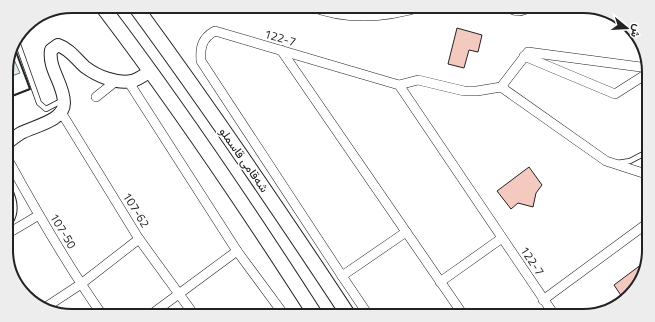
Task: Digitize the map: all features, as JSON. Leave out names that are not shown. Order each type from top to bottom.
[{"type":"main road","points":[[107,13],[151,71],[272,248],[311,309]]},
{"type":"main road","name":"شەقامی قاسملو","points":[[139,13],[171,55],[301,242],[344,309]]},
{"type":"street","points":[[335,13],[367,17],[399,13]]},
{"type":"street","name":"122-7","points":[[364,309],[201,61],[201,44],[215,31],[399,85],[550,309]]},
{"type":"street","points":[[13,139],[22,132],[48,122],[61,112],[65,105],[64,94],[50,57],[52,50],[58,45],[64,47],[85,67],[109,80],[133,81],[151,71]]},
{"type":"street","points":[[281,50],[459,309]]},
{"type":"street","points":[[399,85],[418,80],[471,92],[501,87],[528,52],[641,67]]},
{"type":"street","points":[[524,56],[615,94],[642,76]]},
{"type":"street","points":[[96,97],[122,81]]},
{"type":"street","points":[[122,81],[237,251],[280,309]]},
{"type":"street","points":[[501,87],[606,161],[642,173]]},
{"type":"street","name":"107-62","points":[[61,112],[139,239],[190,309]]},
{"type":"street","name":"107-50","points":[[13,169],[39,215],[81,284],[98,309]]},
{"type":"street","points":[[13,230],[39,215]]},
{"type":"street","points":[[543,300],[642,227]]},
{"type":"street","points":[[342,276],[406,232]]},
{"type":"street","points":[[440,282],[502,238]]},
{"type":"street","points":[[50,304],[81,284],[139,239]]},
{"type":"street","points":[[159,309],[237,251]]},
{"type":"lane","points":[[19,46],[40,103],[46,108],[64,99]]},
{"type":"lane","points":[[606,161],[618,163],[630,160],[642,154]]},
{"type":"green space","points":[[14,60],[20,73],[13,76]]},
{"type":"building","points":[[457,28],[482,35],[478,52],[469,50],[464,68],[448,64]]},
{"type":"building","points":[[529,167],[542,185],[536,193],[533,207],[518,203],[511,209],[497,191]]},
{"type":"building","points":[[640,266],[632,283],[621,295],[614,285]]},
{"type":"wall","points":[[13,96],[30,89],[16,53]]}]
